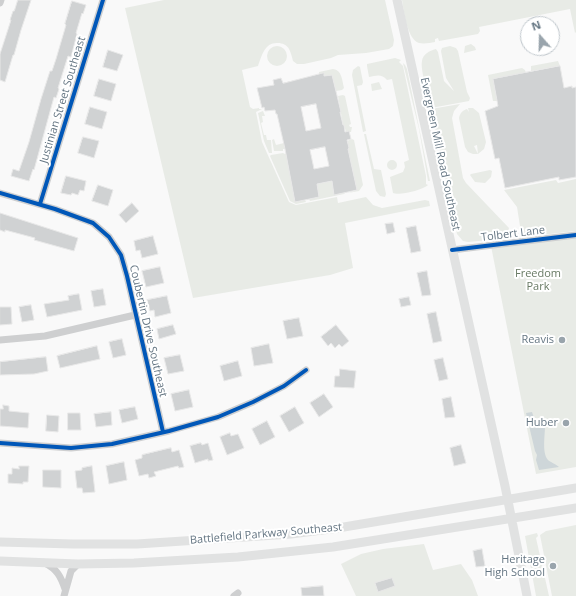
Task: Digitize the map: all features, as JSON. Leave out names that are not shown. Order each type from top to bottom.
[{"type":"main road","name":"Evergreen Mill Road Southeast","points":[[397,0],[508,499],[527,596]]},
{"type":"main road","name":"Battlefield Parkway Southeast","points":[[0,542],[138,544],[291,534],[338,528],[576,488]]},
{"type":"main road","name":"Battlefield Parkway Southeast","points":[[0,561],[78,564],[182,561],[293,552],[360,543],[576,508]]},
{"type":"street","name":"Justinian Street Southeast","points":[[40,204],[103,0]]},
{"type":"street","name":"Coubertin Drive Southeast","points":[[0,193],[40,204],[93,223],[109,237],[121,255],[127,276],[163,432]]},
{"type":"street","name":"Tolbert Lane","points":[[452,250],[576,235]]},
{"type":"street","points":[[0,340],[45,336],[135,315]]},
{"type":"street","points":[[0,443],[71,448],[112,444],[163,432],[218,418],[284,386],[306,370]]},
{"type":"street","points":[[45,563],[57,571],[65,592]]},
{"type":"street","points":[[65,592],[71,571],[78,564]]},
{"type":"green space","points":[[164,0],[385,0],[394,40],[393,46],[389,49],[366,53],[338,55],[304,64],[297,64],[293,61],[290,50],[286,45],[274,43],[267,47],[258,66],[242,70],[250,107],[253,109],[262,109],[256,112],[262,142],[289,202],[296,205],[337,197],[338,203],[366,197],[373,205],[382,208],[425,200],[429,201],[430,206],[345,223],[353,268],[330,275],[193,298],[125,8]]},
{"type":"green space","points":[[402,0],[576,0],[575,33],[570,9],[535,16],[520,16],[520,19],[479,27],[480,31],[478,34],[439,41],[438,38],[435,39],[435,42],[419,43],[409,31]]},
{"type":"green space","points":[[471,44],[476,50],[464,53],[465,46]]},
{"type":"green space","points":[[277,46],[284,49],[287,56],[284,63],[277,66],[270,63],[267,56],[270,49]]},
{"type":"green space","points":[[450,46],[456,48],[458,51],[467,92],[470,98],[469,101],[431,108],[422,71],[423,59],[427,53],[436,49],[438,52],[444,81],[454,91],[446,78],[441,51],[442,48]]},
{"type":"green space","points":[[395,58],[401,60],[399,62],[403,66],[426,176],[426,184],[428,185],[416,191],[400,194],[393,193],[390,177],[403,172],[405,167],[404,162],[409,160],[392,79],[387,80],[383,76],[369,77],[367,66],[367,64]]},
{"type":"green space","points":[[558,61],[560,66],[531,71],[531,66]]},
{"type":"green space","points":[[403,63],[407,69],[430,181],[428,181],[419,129]]},
{"type":"green space","points":[[358,66],[360,67],[363,82],[362,85],[357,86],[366,131],[363,132],[352,75],[353,70]]},
{"type":"green space","points":[[522,68],[526,73],[493,79],[497,101],[493,101],[488,75]]},
{"type":"green space","points":[[333,69],[340,73],[344,88],[342,90],[336,91],[332,75],[319,75],[319,72]]},
{"type":"green space","points":[[379,82],[382,89],[372,91],[371,84]]},
{"type":"green space","points":[[338,96],[345,96],[351,124],[349,125],[352,127],[351,132],[346,132],[343,125]]},
{"type":"green space","points":[[460,104],[454,111],[452,118],[463,178],[509,228],[506,235],[499,239],[468,242],[463,241],[457,234],[431,109]]},
{"type":"green space","points":[[468,108],[473,108],[479,113],[486,142],[484,149],[478,154],[468,152],[465,147],[459,118],[464,110],[467,109],[469,112]],"holes":[[[477,145],[478,154],[474,146]]]},
{"type":"green space","points":[[263,111],[265,116],[262,116],[263,122],[261,123],[264,135],[266,135],[267,140],[271,140],[272,153],[269,153],[264,141],[258,113]]},
{"type":"green space","points":[[364,134],[366,134],[374,169],[381,170],[386,194],[385,197],[380,196],[376,191]]},
{"type":"green space","points":[[274,139],[276,145],[284,143],[285,149],[283,149],[283,151],[274,151],[272,140]]},
{"type":"green space","points":[[352,139],[354,140],[363,185],[359,191],[348,193],[357,190],[347,141]]},
{"type":"green space","points":[[283,153],[286,154],[295,202],[305,200],[306,202],[296,204],[290,201],[270,156]]},
{"type":"green space","points":[[392,160],[397,165],[392,170],[387,165]]},
{"type":"green space","points":[[490,170],[492,171],[491,177],[485,183],[475,182],[470,175],[471,174]]},
{"type":"green space","points":[[576,179],[576,231],[532,236],[523,233],[520,226],[517,207],[504,190],[556,180],[558,183]]},
{"type":"green space","points":[[332,181],[334,195],[345,193],[344,194],[310,201],[309,199],[319,197],[317,184]]},
{"type":"green space","name":"Freedom Park","points":[[576,235],[576,467],[536,474],[491,246]]},
{"type":"green space","name":"Heritage High School","points":[[576,525],[576,596],[552,596],[540,535],[546,531]]},
{"type":"green space","points":[[537,533],[538,536],[536,538],[549,596],[536,596],[525,536]]},
{"type":"green space","points":[[424,544],[433,570],[461,564],[472,580],[478,596],[356,596],[341,564],[361,554],[383,549]]},
{"type":"shaded area","points":[[532,412],[534,418],[538,422],[545,421],[544,447],[546,456],[549,461],[559,467],[539,470],[536,460],[537,455],[526,413]]},
{"type":"building","points":[[18,0],[31,0],[5,82],[0,80],[0,54],[13,11]]},
{"type":"building","points":[[72,1],[86,5],[76,33],[71,57],[68,56],[56,98],[54,97],[34,170],[33,169],[29,181],[11,176],[13,169],[19,171],[50,71],[52,71],[56,59]]},
{"type":"building","points":[[108,50],[123,55],[117,71],[103,67]]},
{"type":"building","points":[[560,66],[564,88],[572,86],[572,88],[576,87],[576,177],[559,180],[559,177],[505,188],[499,158],[495,159],[485,111],[498,106],[493,79]]},
{"type":"building","points":[[324,73],[324,76],[332,75],[345,132],[349,131],[351,139],[347,140],[348,149],[357,190],[334,195],[332,181],[317,184],[319,197],[295,202],[277,114],[275,110],[265,111],[264,107],[262,108],[257,88],[274,85],[273,80],[281,78],[283,83]],"holes":[[[316,104],[321,128],[306,131],[301,107]],[[325,147],[329,166],[314,169],[310,150]]]},
{"type":"building","points":[[99,79],[116,84],[111,101],[94,96]]},
{"type":"building","points":[[90,107],[107,112],[102,129],[85,124]]},
{"type":"building","points":[[83,137],[99,141],[94,158],[78,153]]},
{"type":"building","points":[[66,176],[86,181],[84,191],[80,190],[78,195],[72,193],[71,195],[61,193]]},
{"type":"building","points":[[98,185],[113,190],[108,206],[92,201]]},
{"type":"building","points":[[132,203],[139,211],[126,223],[119,215]]},
{"type":"building","points":[[0,213],[78,238],[74,251],[34,240],[35,238],[0,230]]},
{"type":"building","points":[[393,223],[395,232],[387,234],[385,224]]},
{"type":"building","points":[[416,226],[421,251],[411,253],[406,228]]},
{"type":"building","points":[[153,236],[158,254],[142,258],[140,250],[136,251],[134,241]]},
{"type":"building","points":[[160,267],[164,283],[146,287],[142,271]]},
{"type":"building","points":[[427,271],[431,295],[422,296],[417,273]]},
{"type":"building","points":[[103,289],[106,305],[94,307],[91,291]]},
{"type":"building","points":[[79,294],[82,310],[47,317],[44,304],[69,300],[68,296]]},
{"type":"building","points":[[167,296],[171,313],[155,317],[154,310],[150,311],[147,300]]},
{"type":"building","points":[[409,297],[411,305],[401,307],[399,299]]},
{"type":"building","points":[[31,305],[34,320],[22,322],[19,307]]},
{"type":"building","points":[[0,307],[11,307],[12,324],[0,325]]},
{"type":"building","points":[[436,312],[442,341],[433,343],[427,314]]},
{"type":"building","points":[[299,318],[303,336],[287,339],[283,321]]},
{"type":"building","points":[[173,325],[176,334],[159,339],[157,329]]},
{"type":"building","points":[[336,325],[349,341],[342,347],[339,344],[335,348],[331,343],[328,346],[321,337]]},
{"type":"building","points":[[122,339],[126,355],[113,358],[109,342]]},
{"type":"building","points":[[269,344],[273,363],[254,366],[251,348]]},
{"type":"building","points":[[97,346],[100,359],[60,368],[57,356]]},
{"type":"building","points":[[180,355],[184,371],[168,374],[164,358]]},
{"type":"building","points":[[46,357],[48,371],[34,374],[0,375],[0,362]]},
{"type":"building","points":[[443,358],[448,379],[439,381],[434,360]]},
{"type":"building","points":[[238,361],[242,376],[224,381],[220,366]]},
{"type":"building","points":[[340,369],[356,371],[354,388],[334,387],[335,376],[339,376]]},
{"type":"building","points":[[189,390],[193,407],[175,411],[171,394]]},
{"type":"building","points":[[324,394],[333,407],[319,417],[310,403]]},
{"type":"building","points":[[451,397],[455,417],[445,418],[442,399]]},
{"type":"building","points":[[3,405],[9,406],[9,411],[29,413],[28,428],[0,426],[0,409],[3,409]]},
{"type":"building","points":[[135,407],[138,419],[122,423],[119,410]]},
{"type":"building","points":[[295,407],[304,423],[289,432],[280,416]]},
{"type":"building","points":[[111,412],[112,425],[96,427],[94,414]]},
{"type":"building","points":[[68,413],[80,413],[81,430],[68,430]]},
{"type":"building","points":[[47,415],[59,416],[58,432],[46,431]]},
{"type":"building","points":[[267,421],[275,437],[260,445],[252,429]]},
{"type":"building","points":[[230,433],[231,436],[238,434],[244,448],[227,455],[220,437]]},
{"type":"building","points":[[201,443],[202,445],[208,443],[213,460],[208,461],[208,459],[195,463],[190,446]]},
{"type":"building","points":[[461,445],[466,463],[454,466],[450,448]]},
{"type":"building","points":[[171,448],[172,452],[179,450],[184,467],[179,468],[178,466],[154,472],[156,476],[149,478],[148,474],[139,476],[135,460],[142,458],[142,455]]},
{"type":"building","points":[[124,462],[127,480],[109,484],[106,466]]},
{"type":"building","points":[[19,466],[29,466],[28,482],[23,482],[23,484],[8,483],[8,474],[12,474],[12,468],[19,469]]},
{"type":"building","points":[[92,466],[95,492],[83,493],[82,488],[77,488],[75,471]]},
{"type":"building","points":[[43,470],[61,470],[61,488],[43,487]]},
{"type":"building","points":[[482,549],[485,566],[476,567],[473,551]]},
{"type":"building","points":[[392,578],[395,586],[378,592],[375,583]]},
{"type":"building","points":[[323,586],[324,596],[302,596],[301,588]]},
{"type":"cycle path","points":[[40,204],[103,0]]},
{"type":"cycle path","points":[[0,193],[55,209],[93,223],[109,237],[121,255],[127,276],[163,432]]},
{"type":"cycle path","points":[[452,250],[576,235]]},
{"type":"cycle path","points":[[0,443],[71,448],[112,444],[169,431],[218,417],[253,402],[284,386],[306,370]]},
{"type":"place","name":"Reavis","points":[[562,340]]},
{"type":"place","name":"Huber","points":[[566,423]]},
{"type":"place","name":"Heritage High School","points":[[553,566]]}]
